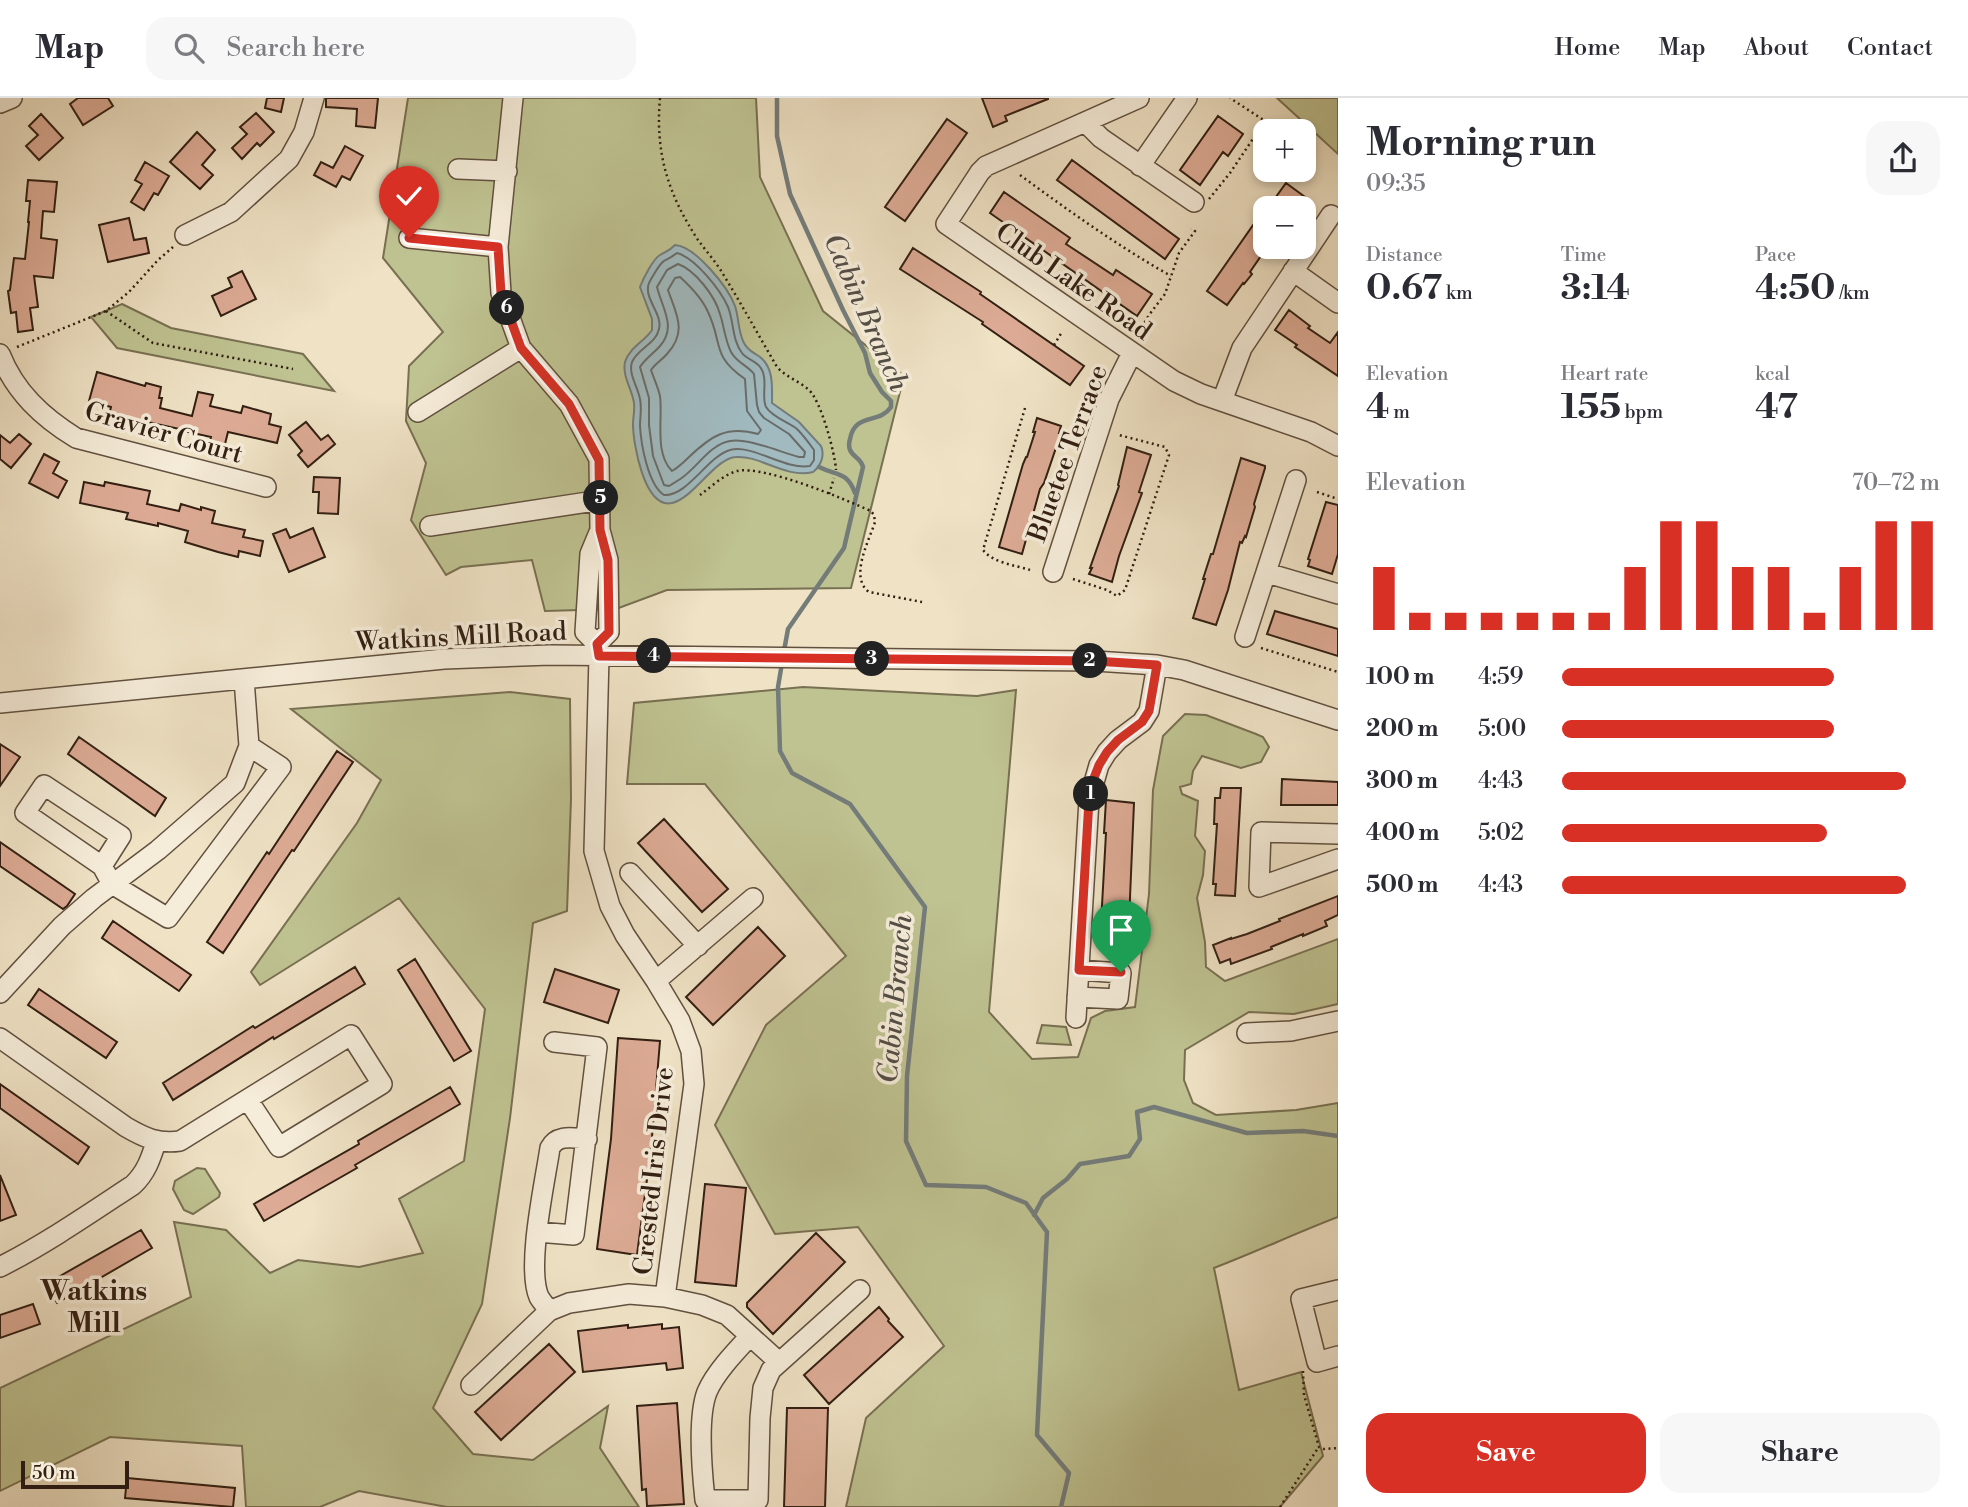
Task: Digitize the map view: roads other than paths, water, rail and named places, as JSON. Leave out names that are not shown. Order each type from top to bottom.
[{"type":"street","points":[[0,103],[12,98]]},
{"type":"street","points":[[186,235],[232,212],[289,159],[304,132],[314,98]]},
{"type":"street","points":[[418,411],[521,348],[501,293],[498,247],[513,98]]},
{"type":"street","name":"Club Lake Road","points":[[1139,98],[986,166],[946,224],[1174,381],[1201,394],[1311,432],[1338,446]]},
{"type":"street","points":[[1140,166],[1187,98]]},
{"type":"street","points":[[1085,122],[1101,138],[1140,166],[1200,202]]},
{"type":"street","points":[[458,169],[507,171]]},
{"type":"street","points":[[1222,401],[1242,348],[1331,215]]},
{"type":"street","points":[[409,238],[498,247]]},
{"type":"street","points":[[1293,271],[1338,303]]},
{"type":"street","name":"Crested Iris Drive","points":[[521,348],[569,404],[599,460],[600,530],[608,560],[609,632],[598,650],[594,850],[610,906],[625,935],[680,1021],[694,1068],[665,1297]]},
{"type":"street","name":"Bluetee Terrace","points":[[1053,572],[1108,398],[1132,353]]},
{"type":"street","name":"Gravier Court","points":[[0,355],[25,398],[52,423],[76,438],[266,487]]},
{"type":"street","points":[[1253,643],[1267,573],[1296,480]]},
{"type":"street","points":[[430,526],[601,500]]},
{"type":"street","points":[[1267,573],[1338,594]]},
{"type":"street","name":"Watkins Mill Road","points":[[0,703],[444,659],[598,650],[745,657],[1095,661],[1157,665],[1206,676],[1338,720]]},
{"type":"street","points":[[1076,1018],[1089,800],[1094,778],[1107,752],[1142,722],[1149,711],[1157,665]]},
{"type":"street","points":[[0,993],[62,926],[112,884],[133,871],[235,783],[249,746],[244,679]]},
{"type":"street","points":[[102,866],[121,836],[44,785],[25,813],[102,866],[112,884],[168,918],[281,767],[249,746]]},
{"type":"street","points":[[1338,834],[1261,832],[1259,887],[1338,859]]},
{"type":"street","points":[[630,873],[698,946]]},
{"type":"street","points":[[656,981],[753,898]]},
{"type":"street","points":[[1077,997],[1118,999],[1121,972],[1079,970]]},
{"type":"street","points":[[1247,1032],[1291,1031],[1338,1021]]},
{"type":"street","points":[[0,1038],[126,1126],[156,1142],[180,1141],[351,1035],[382,1084],[279,1147],[248,1100]]},
{"type":"street","points":[[537,1232],[574,1235],[597,1047],[554,1042]]},
{"type":"street","points":[[549,1311],[539,1297],[535,1279],[535,1256],[550,1148],[553,1142],[567,1137],[587,1139]]},
{"type":"street","points":[[0,1268],[37,1248],[133,1185],[150,1162],[156,1142]]},
{"type":"street","points":[[750,1336],[728,1360],[707,1392],[702,1419],[705,1500],[758,1500],[760,1418],[763,1388],[771,1370],[860,1290]]},
{"type":"street","points":[[1338,1290],[1301,1299],[1317,1362],[1338,1356]]},
{"type":"street","points":[[471,1385],[549,1311],[569,1303],[629,1294],[665,1297],[702,1305],[727,1315],[779,1362]]},
{"type":"water","points":[[675,245],[692,252],[718,279],[735,306],[744,343],[765,361],[768,367],[772,403],[799,422],[821,446],[822,460],[813,472],[793,472],[754,459],[736,457],[720,464],[688,494],[672,503],[662,502],[647,486],[635,445],[634,403],[625,372],[625,362],[652,330],[652,319],[640,287],[641,283],[657,257]]},
{"type":"waterway","name":"Cabin Branch","points":[[777,98],[777,136],[790,194],[865,353],[870,373],[891,401],[891,407],[886,412],[862,422],[853,431],[849,442],[850,450],[863,467],[844,548],[788,629],[784,651]]},
{"type":"waterway","points":[[819,467],[845,477],[855,493]]},
{"type":"waterway","name":"Cabin Branch","points":[[782,663],[778,687],[780,751],[792,773],[850,804],[925,907],[907,1076],[906,1141],[926,1185],[986,1187],[1026,1203],[1047,1232],[1037,1435],[1069,1473],[1061,1507]]},
{"type":"waterway","points":[[1034,1215],[1043,1198],[1067,1179],[1080,1164],[1129,1156],[1140,1139],[1137,1112],[1154,1107],[1247,1133],[1303,1131],[1338,1136]]},
{"type":"district","name":"Watkins Mill","points":[[94,1306]]}]
